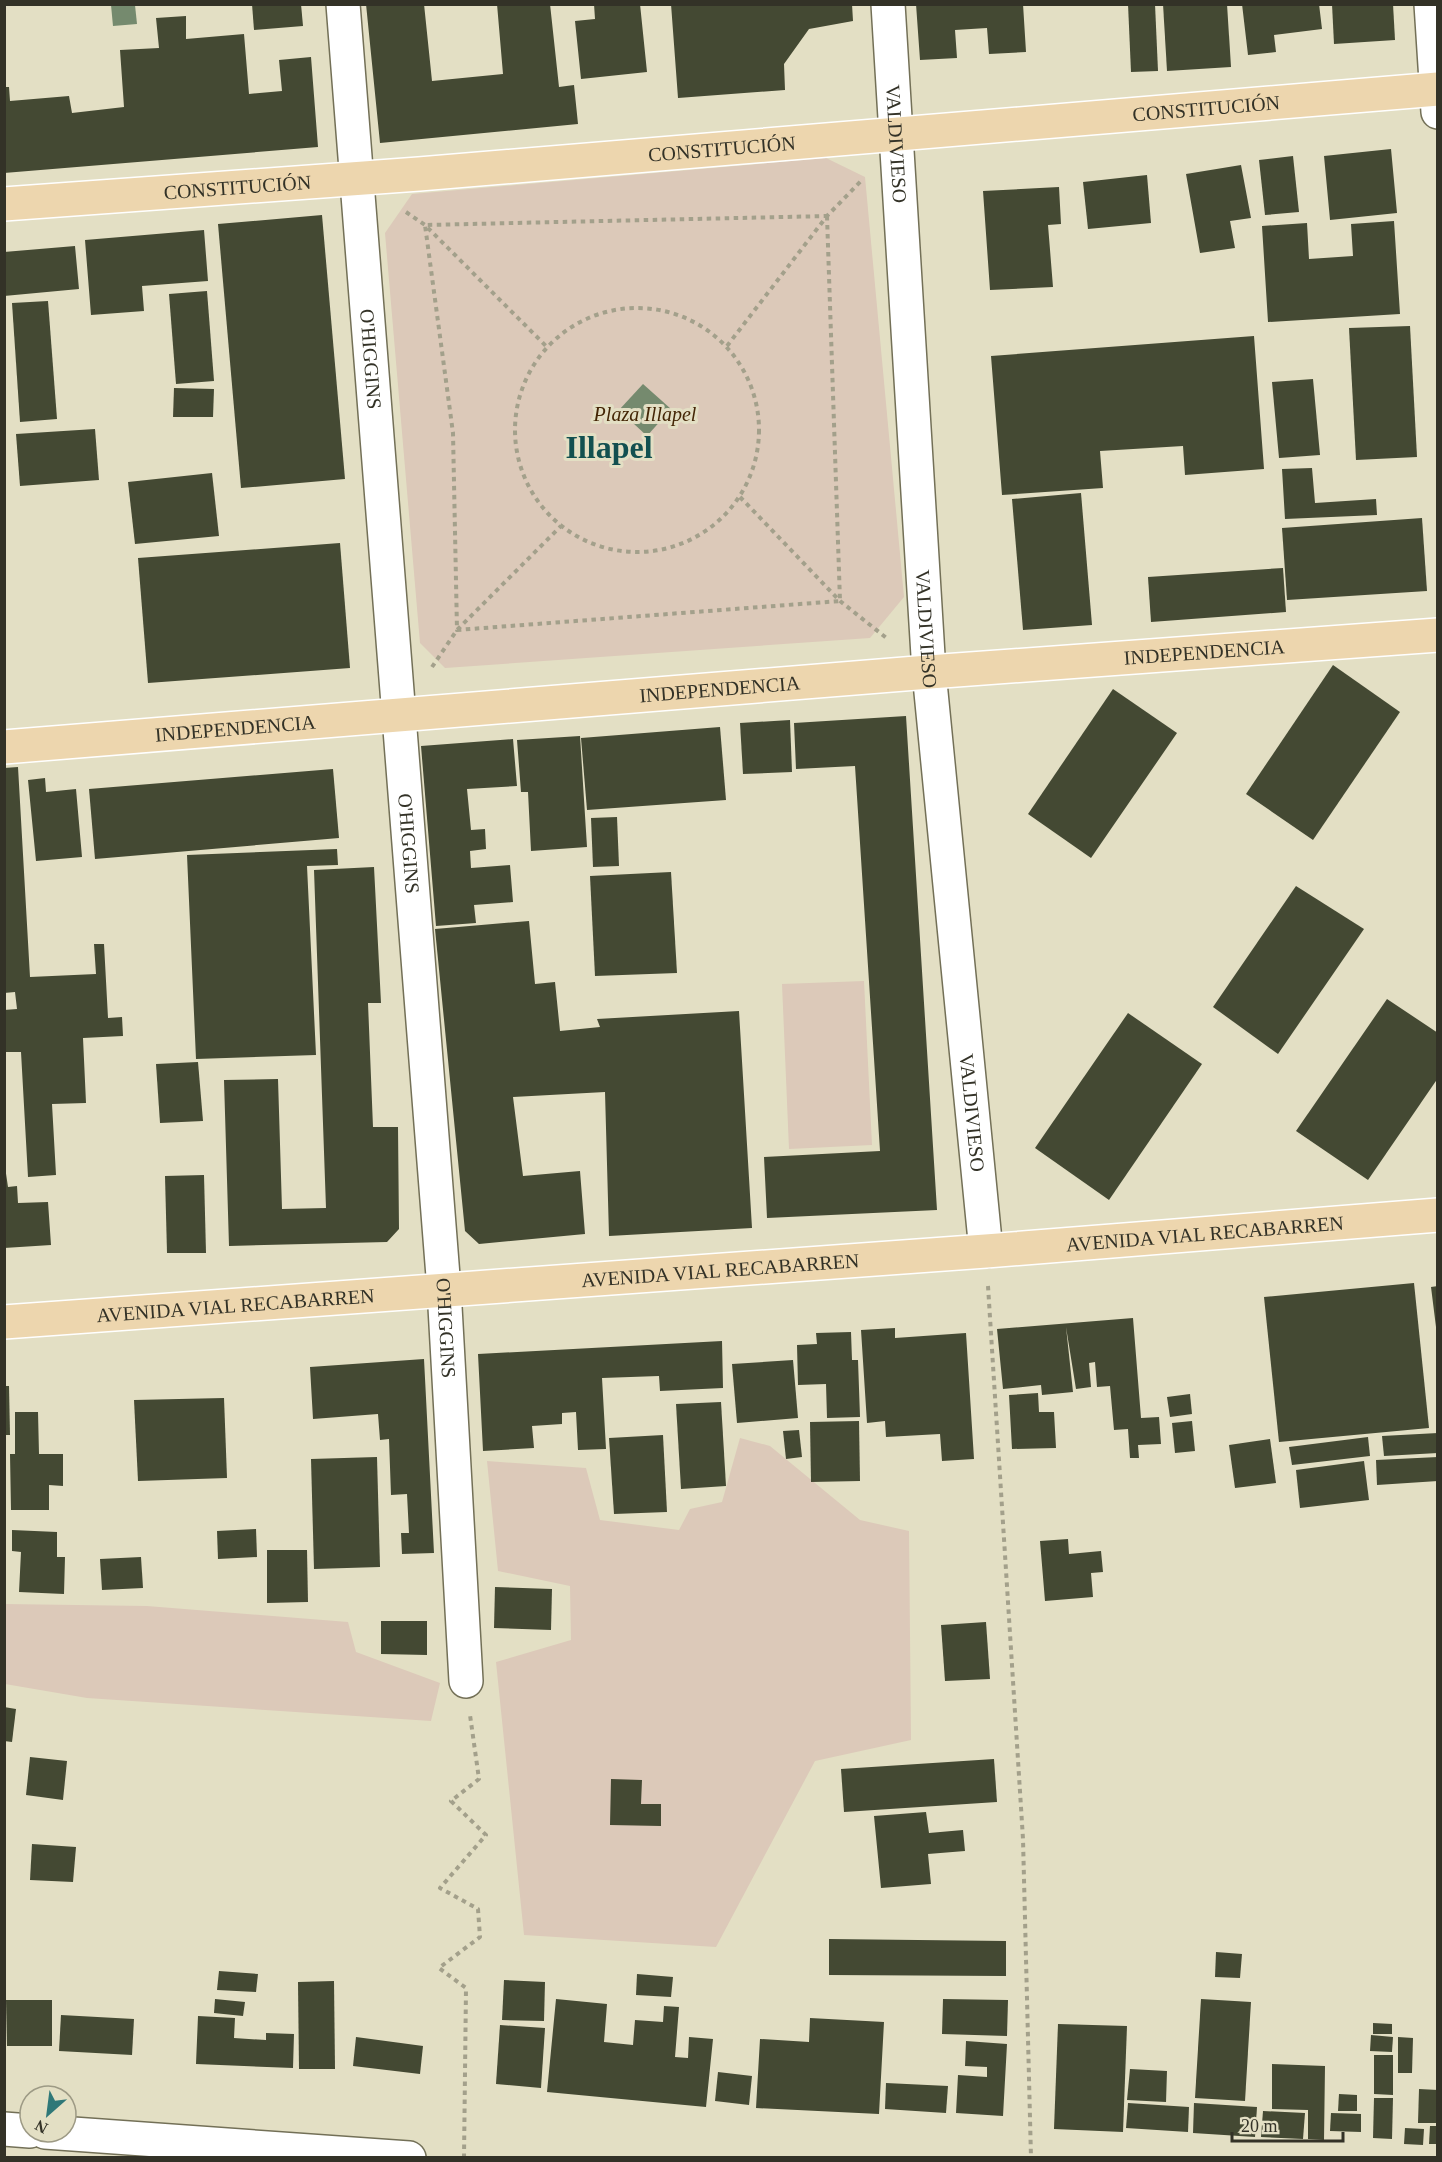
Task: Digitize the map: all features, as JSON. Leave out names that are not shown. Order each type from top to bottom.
[{"type":"main road","name":"CONSTITUCIÓN","points":[[4,204],[419,174],[897,133],[1437,97]]},
{"type":"main road","name":"INDEPENDENCIA","points":[[4,747],[929,672],[1437,635]]},
{"type":"main road","name":"AVENIDA VIAL RECABARREN","points":[[4,1322],[986,1251],[1437,1215]]},
{"type":"street","name":"O'HIGGINS","points":[[344,4],[444,1289],[465,1681]]},
{"type":"street","name":"VALDIVIESO","points":[[888,4],[929,672],[986,1251]]},
{"type":"street","points":[[1431,4],[1437,97]]},
{"type":"street","points":[[78,2134],[409,2157]]},
{"type":"path","points":[[727,346],[827,216],[865,177]]},
{"type":"path","points":[[405,211],[425,225],[546,346]]},
{"type":"path","points":[[827,216],[840,601]]},
{"type":"path","points":[[425,225],[827,216]]},
{"type":"path","points":[[425,225],[453,433],[457,630]]},
{"type":"path","points":[[616,308],[657,308],[695,322],[727,346],[749,380],[759,420],[756,460],[740,497],[713,527],[677,546],[667,548],[637,552],[596,545],[561,526],[533,496],[517,459],[514,418],[524,380],[546,346],[578,321],[616,308]]},
{"type":"path","points":[[740,497],[840,601],[929,672]]},
{"type":"path","points":[[431,668],[457,630],[561,526]]},
{"type":"path","points":[[457,630],[840,601]]},
{"type":"path","points":[[986,1251],[1023,1839],[1031,2157]]},
{"type":"path","points":[[464,2157],[466,1988],[439,1968],[480,1937],[478,1909],[440,1888],[486,1835],[451,1801],[479,1779],[465,1681]]},
{"type":"green space","name":"Plaza Illapel","points":[[826,158],[865,177],[904,597],[870,638],[445,668],[420,643],[385,233],[412,194]]},
{"type":"green space","points":[[864,981],[872,1145],[789,1149],[782,984]]},
{"type":"green space","points":[[740,1438],[770,1446],[860,1520],[909,1531],[911,1740],[815,1761],[716,1947],[524,1935],[496,1662],[571,1640],[570,1586],[498,1571],[487,1461],[586,1468],[600,1520],[679,1530],[690,1509],[722,1502]]},
{"type":"green space","points":[[5,1604],[147,1606],[348,1622],[356,1652],[440,1683],[431,1721],[87,1698],[5,1684]]},
{"type":"shaded area","points":[[111,5],[135,5],[137,24],[113,26]]},
{"type":"shaded area","points":[[643,384],[671,409],[647,436],[619,410]]},
{"type":"building","points":[[252,4],[301,4],[303,26],[254,30]]},
{"type":"building","points":[[366,4],[424,4],[432,81],[503,74],[497,4],[550,4],[559,87],[574,85],[578,124],[380,143]]},
{"type":"building","points":[[594,4],[640,4],[647,72],[581,79],[575,21],[595,19]]},
{"type":"building","points":[[671,4],[852,4],[853,21],[809,29],[784,64],[785,90],[678,98]]},
{"type":"building","points":[[916,4],[1023,4],[1026,52],[989,54],[987,28],[955,30],[957,58],[920,60]]},
{"type":"building","points":[[1128,4],[1155,4],[1158,71],[1131,72]]},
{"type":"building","points":[[1163,4],[1227,4],[1231,67],[1167,71]]},
{"type":"building","points":[[1242,4],[1319,4],[1322,29],[1274,35],[1276,52],[1248,55]]},
{"type":"building","points":[[1332,4],[1393,4],[1395,40],[1334,44]]},
{"type":"building","points":[[186,16],[186,39],[244,34],[249,94],[282,91],[279,60],[311,57],[318,147],[4,173],[4,87],[9,87],[10,101],[69,96],[72,113],[124,107],[120,50],[159,48],[156,18]]},
{"type":"building","points":[[1391,149],[1397,213],[1330,220],[1324,156]]},
{"type":"building","points":[[1293,156],[1299,212],[1265,215],[1259,160]]},
{"type":"building","points":[[1241,165],[1251,218],[1230,221],[1235,248],[1200,253],[1186,174]]},
{"type":"building","points":[[1147,175],[1151,223],[1088,229],[1083,182]]},
{"type":"building","points":[[1059,187],[1061,224],[1048,225],[1053,287],[990,290],[983,191]]},
{"type":"building","points":[[322,215],[345,479],[241,488],[218,224]]},
{"type":"building","points":[[1394,221],[1400,314],[1268,322],[1262,226],[1307,223],[1309,259],[1353,256],[1351,224]]},
{"type":"building","points":[[204,230],[208,281],[142,286],[144,311],[91,315],[85,240]]},
{"type":"building","points":[[75,246],[79,289],[4,296],[4,252]]},
{"type":"building","points":[[207,291],[214,381],[176,384],[169,294]]},
{"type":"building","points":[[48,301],[57,419],[20,422],[12,303]]},
{"type":"building","points":[[1410,326],[1417,457],[1356,460],[1349,328]]},
{"type":"building","points":[[1254,336],[1264,469],[1185,475],[1183,446],[1100,451],[1103,488],[1002,495],[991,356]]},
{"type":"building","points":[[1313,379],[1320,455],[1279,458],[1272,382]]},
{"type":"building","points":[[174,388],[214,389],[213,417],[173,417]]},
{"type":"building","points":[[95,429],[99,480],[20,486],[16,434]]},
{"type":"building","points":[[1312,468],[1315,503],[1376,499],[1377,515],[1285,519],[1282,469]]},
{"type":"building","points":[[212,473],[219,536],[135,544],[128,482]]},
{"type":"building","points":[[1081,493],[1092,625],[1023,630],[1012,499]]},
{"type":"building","points":[[1422,518],[1427,591],[1287,600],[1282,528]]},
{"type":"building","points":[[340,543],[350,668],[148,683],[138,558]]},
{"type":"building","points":[[1283,568],[1286,612],[1151,622],[1148,577]]},
{"type":"building","points":[[1333,665],[1400,712],[1313,840],[1246,794]]},
{"type":"building","points":[[1113,689],[1177,733],[1091,858],[1028,814]]},
{"type":"building","points":[[906,716],[937,1210],[767,1218],[764,1157],[880,1151],[855,766],[796,769],[794,723]]},
{"type":"building","points":[[790,720],[792,772],[743,774],[740,723]]},
{"type":"building","points":[[720,727],[726,800],[587,810],[581,738]]},
{"type":"building","points":[[580,736],[587,847],[531,851],[528,792],[521,792],[517,740]]},
{"type":"building","points":[[513,739],[517,786],[467,789],[471,830],[485,829],[486,849],[470,851],[471,868],[510,865],[513,902],[474,905],[476,923],[436,926],[421,746]]},
{"type":"building","points":[[18,767],[30,977],[96,974],[94,944],[104,944],[108,1018],[122,1017],[123,1036],[83,1038],[86,1103],[52,1104],[56,1175],[28,1177],[21,1052],[4,1052],[4,1010],[17,1009],[15,992],[4,993],[4,768]]},
{"type":"building","points":[[333,769],[339,838],[95,859],[89,789]]},
{"type":"building","points":[[45,778],[46,792],[76,789],[82,857],[36,861],[28,780]]},
{"type":"building","points":[[617,817],[619,866],[593,867],[591,818]]},
{"type":"building","points":[[337,849],[338,865],[307,866],[316,1055],[196,1059],[187,855]]},
{"type":"building","points":[[374,867],[381,1003],[368,1003],[373,1127],[398,1127],[399,1229],[387,1242],[229,1246],[224,1080],[278,1079],[282,1209],[326,1208],[314,870]]},
{"type":"building","points":[[671,872],[677,973],[595,976],[590,876]]},
{"type":"building","points":[[1296,886],[1364,929],[1278,1054],[1213,1007]]},
{"type":"building","points":[[529,921],[535,984],[555,982],[560,1031],[600,1027],[597,1019],[739,1011],[752,1228],[609,1236],[605,1092],[513,1097],[523,1176],[580,1171],[585,1234],[479,1244],[465,1231],[435,929]]},
{"type":"building","points":[[1387,999],[1438,1033],[1438,1078],[1368,1180],[1296,1131]]},
{"type":"building","points":[[1128,1013],[1202,1064],[1109,1200],[1035,1148]]},
{"type":"building","points":[[198,1062],[203,1121],[160,1123],[156,1064]]},
{"type":"building","points":[[4,1160],[8,1187],[17,1186],[18,1203],[48,1202],[51,1245],[4,1248]]},
{"type":"building","points":[[204,1175],[206,1253],[167,1253],[165,1176]]},
{"type":"building","points":[[1414,1283],[1429,1428],[1279,1442],[1264,1297]]},
{"type":"building","points":[[1438,1286],[1438,1327],[1436,1327],[1431,1287]]},
{"type":"building","points":[[1133,1318],[1141,1418],[1159,1417],[1161,1444],[1138,1445],[1139,1458],[1130,1458],[1128,1429],[1114,1430],[1110,1386],[1097,1387],[1095,1362],[1089,1363],[1091,1387],[1076,1389],[1066,1327],[1073,1392],[1042,1395],[1041,1385],[1003,1389],[997,1329]]},
{"type":"building","points":[[895,1328],[895,1338],[966,1333],[974,1459],[942,1461],[940,1434],[886,1437],[885,1421],[867,1423],[861,1330]]},
{"type":"building","points":[[851,1332],[852,1360],[858,1360],[860,1417],[827,1418],[826,1384],[798,1385],[797,1345],[817,1344],[816,1333]]},
{"type":"building","points":[[722,1341],[723,1388],[660,1391],[659,1376],[602,1378],[606,1449],[578,1450],[576,1412],[562,1413],[562,1424],[532,1426],[534,1448],[483,1451],[478,1354]]},
{"type":"building","points":[[424,1359],[434,1553],[402,1554],[401,1533],[409,1533],[407,1494],[391,1495],[389,1439],[380,1440],[378,1414],[313,1419],[310,1367]]},
{"type":"building","points":[[793,1360],[798,1418],[737,1423],[732,1364]]},
{"type":"building","points":[[4,1386],[9,1386],[10,1435],[4,1435]]},
{"type":"building","points":[[1038,1393],[1039,1412],[1054,1412],[1056,1448],[1012,1449],[1009,1395]]},
{"type":"building","points":[[1190,1394],[1192,1414],[1170,1417],[1167,1397]]},
{"type":"building","points":[[224,1398],[227,1478],[138,1481],[134,1400]]},
{"type":"building","points":[[721,1402],[726,1486],[681,1489],[676,1404]]},
{"type":"building","points":[[15,1412],[38,1412],[39,1454],[63,1454],[63,1486],[49,1485],[49,1510],[11,1510],[10,1454],[15,1454]]},
{"type":"building","points":[[859,1421],[860,1481],[811,1482],[810,1422]]},
{"type":"building","points":[[1192,1421],[1195,1451],[1175,1453],[1172,1423]]},
{"type":"building","points":[[799,1430],[802,1457],[786,1459],[783,1431]]},
{"type":"building","points":[[1438,1433],[1438,1453],[1384,1456],[1382,1436]]},
{"type":"building","points":[[663,1435],[667,1512],[614,1514],[609,1438]]},
{"type":"building","points":[[1368,1437],[1370,1456],[1292,1465],[1289,1447]]},
{"type":"building","points":[[1270,1439],[1276,1483],[1235,1488],[1229,1445]]},
{"type":"building","points":[[377,1457],[380,1567],[314,1569],[311,1459]]},
{"type":"building","points":[[1438,1457],[1438,1481],[1377,1485],[1376,1460]]},
{"type":"building","points":[[1364,1461],[1369,1500],[1300,1508],[1296,1470]]},
{"type":"building","points":[[256,1529],[257,1557],[218,1559],[217,1531]]},
{"type":"building","points":[[12,1530],[57,1532],[57,1557],[65,1557],[64,1594],[19,1592],[21,1552],[12,1551]]},
{"type":"building","points":[[1068,1539],[1069,1554],[1101,1551],[1103,1572],[1091,1573],[1093,1597],[1045,1601],[1040,1541]]},
{"type":"building","points":[[267,1550],[307,1550],[308,1602],[267,1603]]},
{"type":"building","points":[[141,1557],[143,1588],[102,1590],[100,1559]]},
{"type":"building","points":[[495,1587],[552,1589],[551,1630],[494,1628]]},
{"type":"building","points":[[381,1621],[427,1621],[427,1655],[381,1654]]},
{"type":"building","points":[[986,1622],[990,1679],[945,1681],[941,1625]]},
{"type":"building","points":[[4,1707],[16,1709],[12,1742],[4,1741]]},
{"type":"building","points":[[30,1757],[67,1761],[63,1800],[26,1795]]},
{"type":"building","points":[[994,1759],[997,1802],[844,1812],[841,1769]]},
{"type":"building","points":[[611,1779],[642,1780],[641,1804],[661,1804],[661,1826],[610,1825]]},
{"type":"building","points":[[926,1812],[929,1833],[963,1830],[965,1851],[928,1854],[931,1884],[881,1888],[874,1816]]},
{"type":"building","points":[[32,1844],[76,1847],[73,1882],[30,1880]]},
{"type":"building","points":[[829,1939],[1006,1941],[1006,1976],[829,1975]]},
{"type":"building","points":[[1216,1952],[1242,1954],[1240,1978],[1215,1977]]},
{"type":"building","points":[[219,1971],[258,1974],[256,1992],[217,1990]]},
{"type":"building","points":[[637,1974],[673,1977],[671,1997],[636,1995]]},
{"type":"building","points":[[504,1980],[545,1982],[544,2021],[502,2020]]},
{"type":"building","points":[[334,1981],[335,2069],[299,2069],[298,1982]]},
{"type":"building","points":[[215,1999],[245,2002],[243,2016],[214,2013]]},
{"type":"building","points":[[556,1999],[607,2004],[604,2042],[633,2045],[635,2020],[663,2022],[664,2006],[679,2007],[675,2057],[688,2058],[689,2037],[713,2039],[706,2107],[547,2092]]},
{"type":"building","points":[[943,1999],[1008,2000],[1007,2036],[942,2034]]},
{"type":"building","points":[[1201,1999],[1251,2002],[1245,2101],[1195,2098]]},
{"type":"building","points":[[6,2000],[52,2000],[52,2046],[7,2046]]},
{"type":"building","points":[[61,2015],[134,2019],[132,2055],[59,2051]]},
{"type":"building","points":[[198,2016],[235,2018],[234,2038],[266,2040],[266,2033],[294,2034],[293,2068],[196,2064]]},
{"type":"building","points":[[810,2018],[884,2022],[879,2114],[756,2108],[760,2039],[809,2042]]},
{"type":"building","points":[[1373,2023],[1392,2024],[1392,2034],[1373,2034]]},
{"type":"building","points":[[1058,2024],[1127,2026],[1123,2132],[1054,2129]]},
{"type":"building","points":[[500,2025],[545,2028],[541,2088],[496,2084]]},
{"type":"building","points":[[1371,2035],[1393,2037],[1392,2052],[1370,2051]]},
{"type":"building","points":[[356,2037],[423,2046],[420,2074],[353,2066]]},
{"type":"building","points":[[1398,2037],[1413,2038],[1412,2073],[1398,2073]]},
{"type":"building","points":[[966,2041],[1007,2044],[1003,2116],[956,2113],[958,2075],[987,2077],[987,2067],[965,2066]]},
{"type":"building","points":[[1374,2055],[1393,2055],[1393,2095],[1374,2094]]},
{"type":"building","points":[[1272,2064],[1325,2066],[1324,2140],[1308,2139],[1308,2110],[1272,2109]]},
{"type":"building","points":[[1130,2069],[1167,2071],[1166,2102],[1127,2100]]},
{"type":"building","points":[[718,2072],[752,2076],[749,2105],[715,2101]]},
{"type":"building","points":[[886,2083],[948,2086],[946,2113],[885,2109]]},
{"type":"building","points":[[1419,2089],[1438,2090],[1438,2123],[1418,2123]]},
{"type":"building","points":[[1339,2094],[1357,2095],[1357,2111],[1338,2111]]},
{"type":"building","points":[[1374,2098],[1393,2098],[1392,2139],[1373,2138]]},
{"type":"building","points":[[1128,2103],[1189,2107],[1188,2132],[1126,2128]]},
{"type":"building","points":[[1194,2103],[1257,2107],[1255,2137],[1193,2133]]},
{"type":"building","points":[[1263,2111],[1305,2113],[1303,2139],[1261,2137]]},
{"type":"building","points":[[1331,2113],[1361,2114],[1361,2132],[1330,2131]]},
{"type":"building","points":[[1430,2126],[1438,2126],[1438,2144],[1429,2144]]},
{"type":"building","points":[[1405,2128],[1424,2129],[1423,2145],[1404,2144]]},
{"type":"district","name":"Illapel","points":[[609,447]]}]
